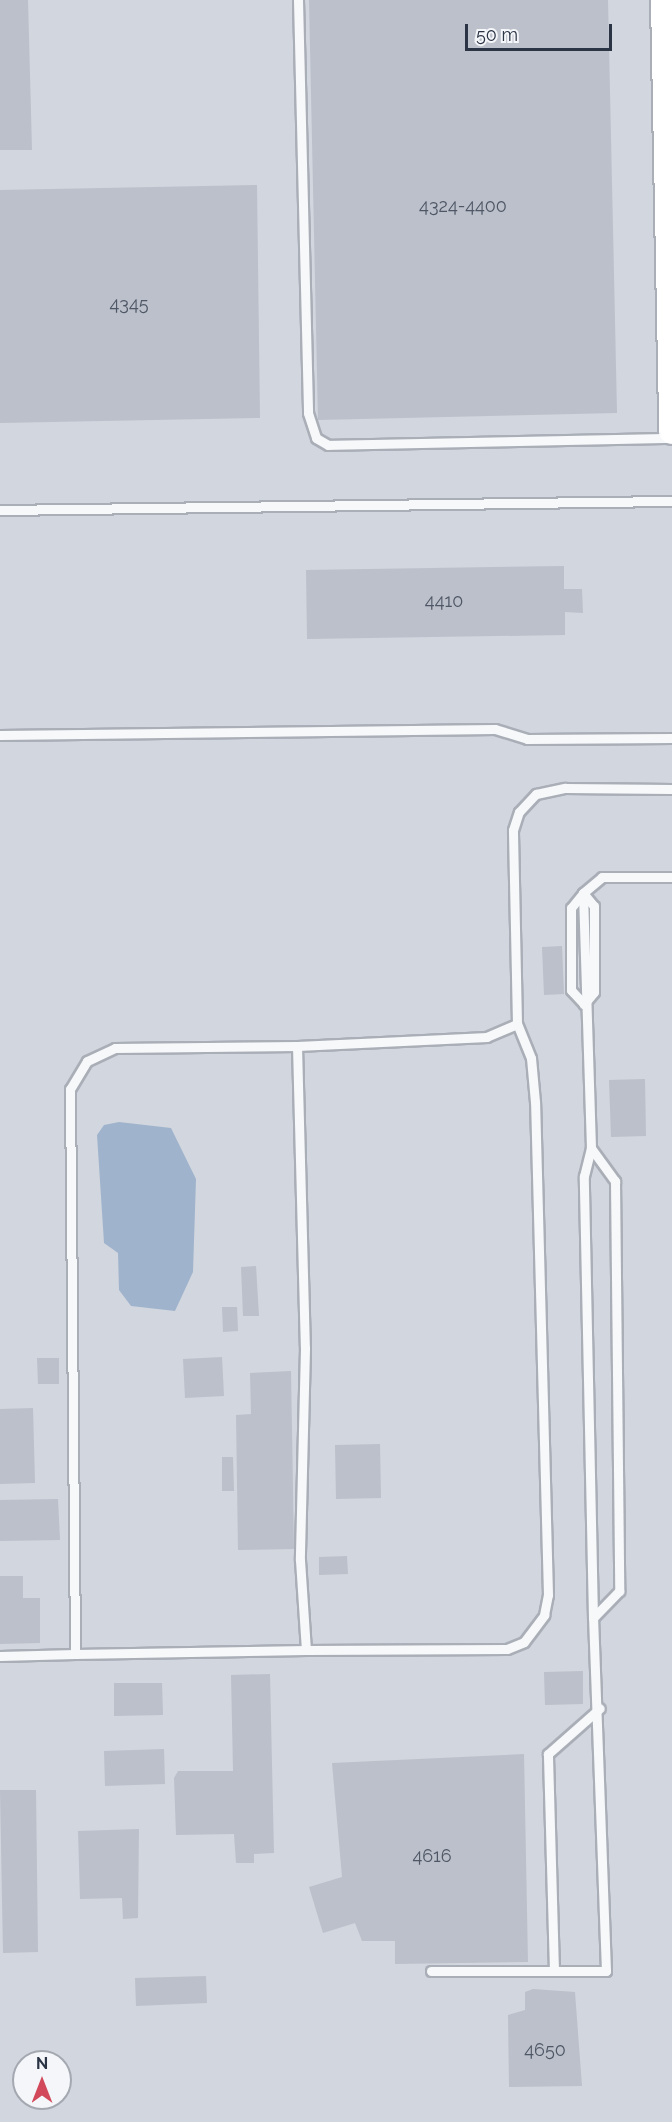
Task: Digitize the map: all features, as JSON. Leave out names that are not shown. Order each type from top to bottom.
[{"type":"street","points":[[664,0],[669,69],[672,431]]},
{"type":"lane","points":[[298,0],[309,424],[316,438],[328,445],[672,438]]},
{"type":"lane","points":[[0,510],[672,501]]},
{"type":"lane","points":[[0,735],[495,729],[527,739],[672,738]]},
{"type":"lane","points":[[0,1656],[507,1648],[524,1642],[544,1615],[548,1595],[534,1101],[531,1058],[517,1024],[512,876],[519,812],[536,794],[565,788],[672,789]]},
{"type":"lane","points":[[431,1971],[606,1971],[600,1708],[593,1618],[584,1176],[591,1148],[584,1004],[571,990],[571,908],[583,893],[602,877],[672,877]]},
{"type":"lane","points":[[583,893],[594,906],[594,992],[584,1004]]},
{"type":"lane","points":[[75,1654],[70,1089],[87,1061],[115,1048],[297,1046],[487,1037],[517,1024]]},
{"type":"lane","points":[[297,1046],[305,1348],[300,1560],[306,1650]]},
{"type":"lane","points":[[591,1148],[615,1181],[619,1591],[593,1618]]},
{"type":"lane","points":[[554,1971],[548,1754],[600,1708]]},
{"type":"shaded area","points":[[0,0],[672,0],[672,2122],[0,2122]]},
{"type":"water","points":[[119,1122],[171,1128],[196,1179],[193,1272],[175,1311],[131,1306],[119,1290],[118,1253],[104,1243],[97,1135],[104,1125]]},
{"type":"building","points":[[0,0],[28,0],[32,150],[0,150]]},
{"type":"building","points":[[309,0],[608,0],[617,413],[318,420]]},
{"type":"building","points":[[257,185],[260,418],[0,423],[0,190]]},
{"type":"building","points":[[564,566],[564,589],[582,589],[583,613],[565,612],[565,635],[307,639],[306,570]]},
{"type":"building","points":[[562,946],[564,994],[544,995],[542,947]]},
{"type":"building","points":[[645,1079],[646,1136],[611,1137],[609,1080]]},
{"type":"building","points":[[256,1266],[259,1316],[243,1316],[241,1267]]},
{"type":"building","points":[[222,1307],[237,1307],[238,1331],[223,1332]]},
{"type":"building","points":[[222,1357],[224,1396],[185,1398],[183,1359]]},
{"type":"building","points":[[37,1358],[59,1358],[59,1384],[38,1384]]},
{"type":"building","points":[[291,1371],[294,1549],[238,1550],[236,1415],[251,1414],[250,1373]]},
{"type":"building","points":[[33,1408],[35,1483],[0,1484],[0,1409]]},
{"type":"building","points":[[380,1444],[381,1498],[336,1499],[335,1445]]},
{"type":"building","points":[[222,1457],[233,1457],[234,1491],[222,1491]]},
{"type":"building","points":[[58,1499],[60,1540],[0,1541],[0,1500]]},
{"type":"building","points":[[347,1556],[348,1574],[319,1575],[319,1557]]},
{"type":"building","points":[[0,1576],[23,1576],[23,1598],[40,1598],[40,1643],[0,1644]]},
{"type":"building","points":[[583,1671],[583,1704],[545,1705],[544,1672]]},
{"type":"building","points":[[270,1674],[274,1853],[254,1854],[254,1863],[236,1863],[234,1834],[176,1835],[174,1778],[178,1771],[233,1771],[231,1675]]},
{"type":"building","points":[[114,1683],[162,1683],[163,1715],[114,1716]]},
{"type":"building","points":[[164,1749],[165,1784],[105,1786],[104,1751]]},
{"type":"building","points":[[524,1754],[528,1962],[395,1964],[395,1941],[362,1941],[355,1923],[323,1933],[309,1887],[342,1877],[332,1763]]},
{"type":"building","points":[[0,1790],[36,1790],[38,1952],[3,1953]]},
{"type":"building","points":[[139,1829],[138,1918],[123,1919],[122,1898],[80,1899],[78,1831]]},
{"type":"building","points":[[206,1976],[207,2003],[136,2006],[135,1978]]},
{"type":"building","points":[[533,1989],[575,1992],[582,2086],[509,2087],[508,2015],[525,2010],[525,1992]]}]
